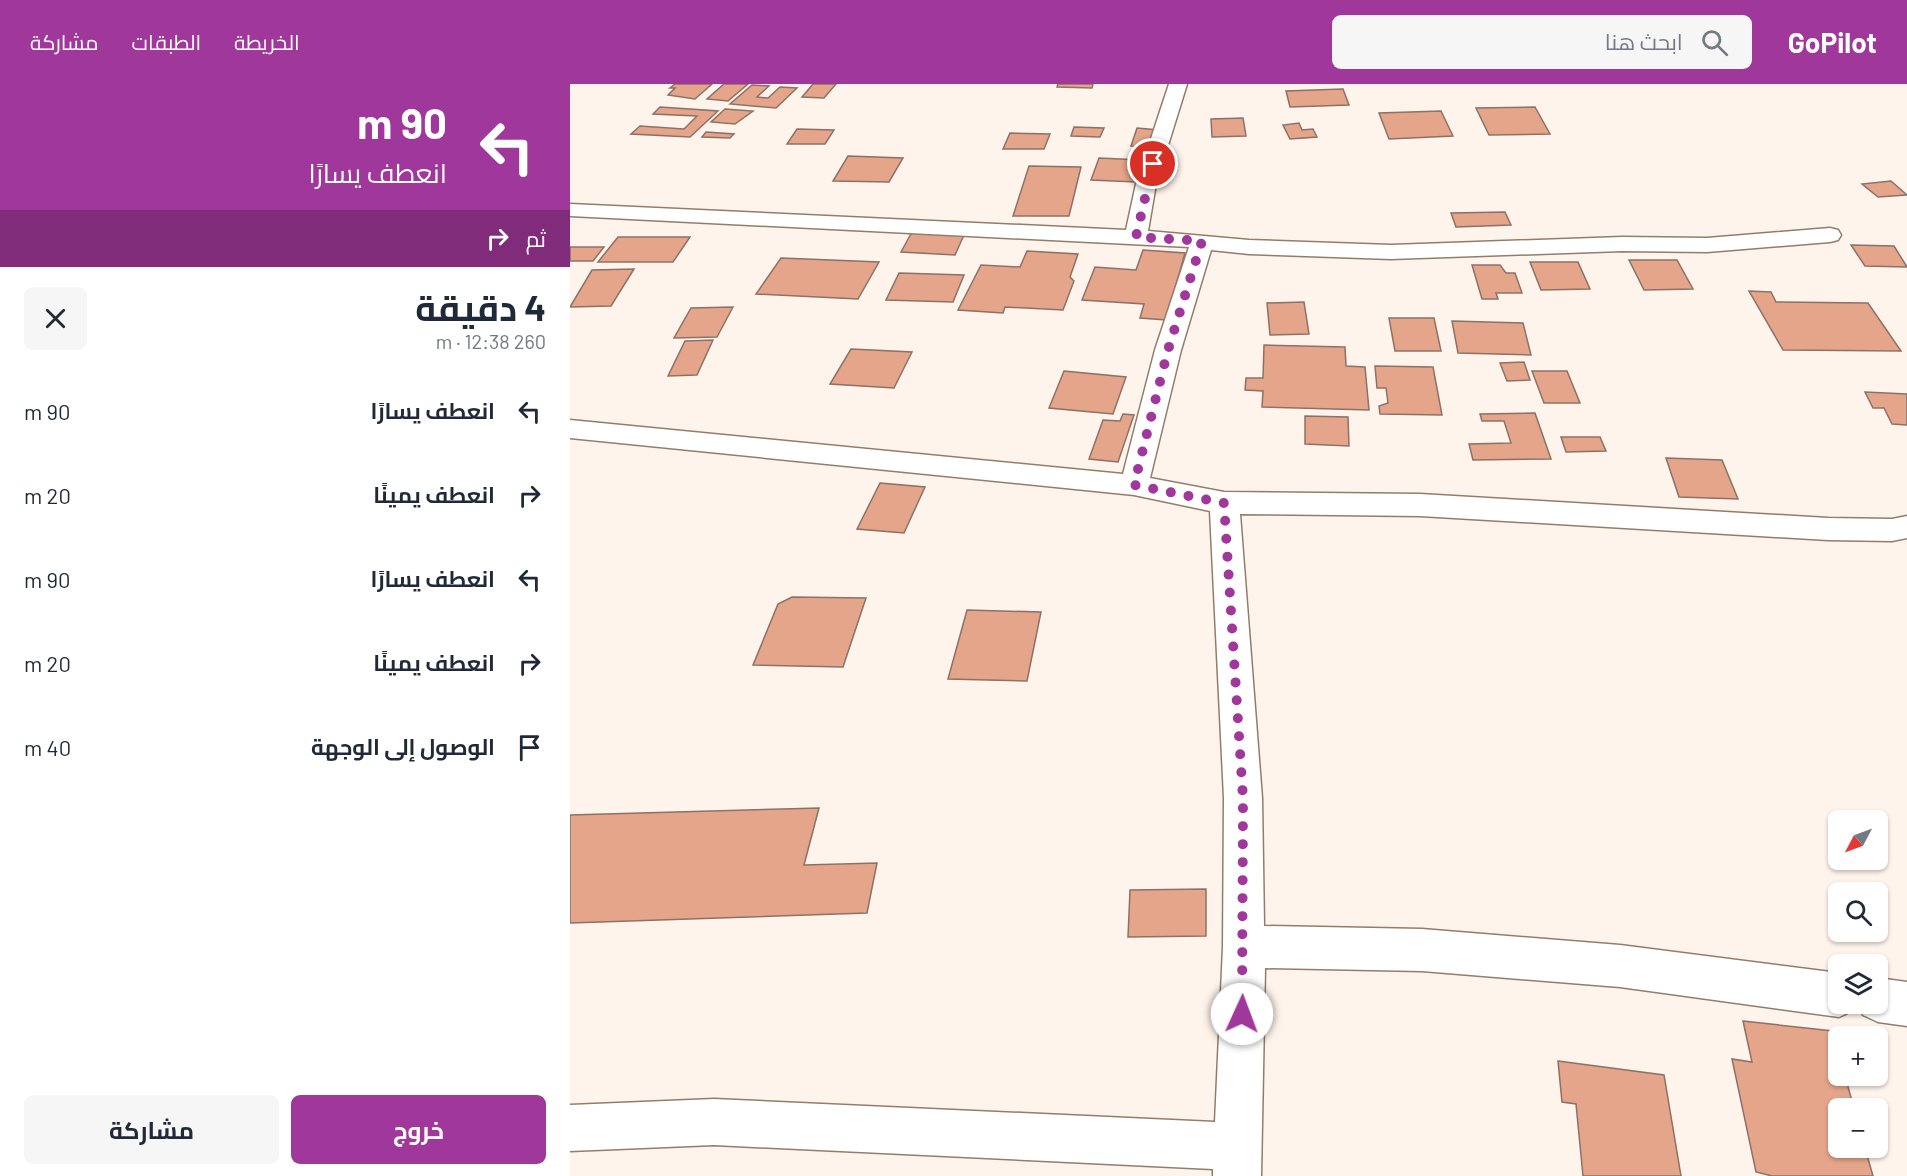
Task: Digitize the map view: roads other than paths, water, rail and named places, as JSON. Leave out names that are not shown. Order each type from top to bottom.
[{"type":"street","points":[[1136,237],[1146,184],[1178,84]]},
{"type":"street","points":[[570,210],[1136,237],[1202,241],[1249,248],[1392,252],[1622,244],[1728,244],[1830,235]]},
{"type":"street","points":[[1134,485],[1168,350],[1202,241]]},
{"type":"street","points":[[570,429],[1134,485],[1224,503],[1420,505],[1828,529],[1892,530],[1907,527]]},
{"type":"street","points":[[570,1128],[714,1122],[1237,1161],[1244,947],[1243,798],[1224,503]]},
{"type":"street","points":[[1244,947],[1422,950],[1620,966],[1828,994]]},
{"type":"street","points":[[1888,1001],[1907,1004]]}]
